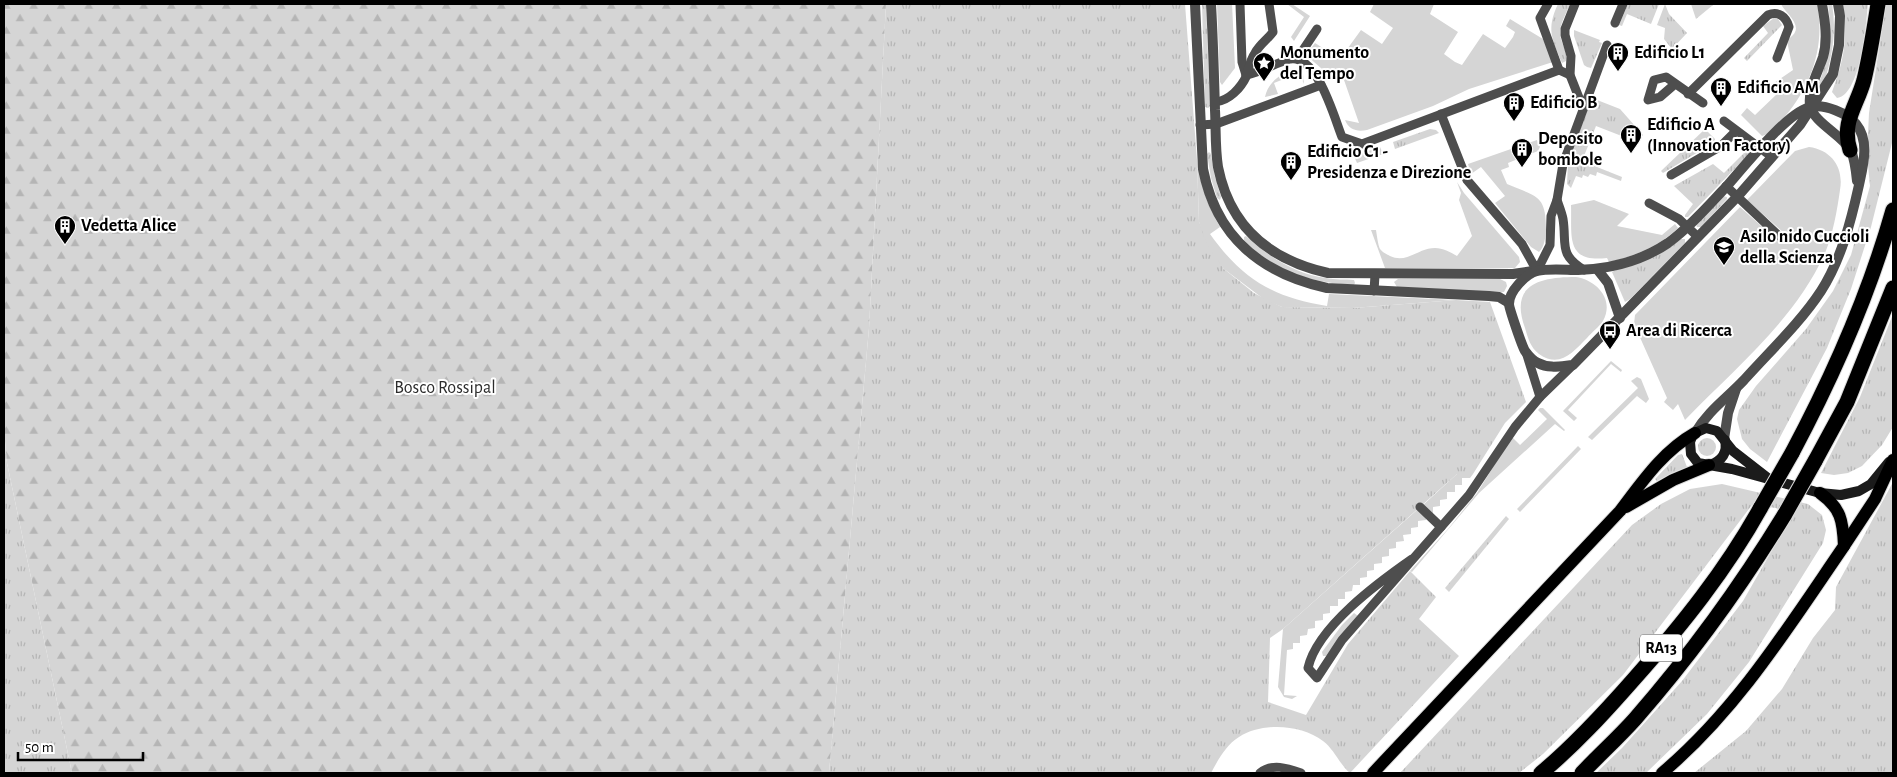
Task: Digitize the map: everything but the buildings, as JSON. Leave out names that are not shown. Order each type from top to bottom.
[{"type":"highway","points":[[1850,150],[1846,135],[1849,117],[1860,96],[1878,4]]},
{"type":"highway","name":"RA13","points":[[1541,773],[1602,715],[1656,654],[1711,586],[1743,539],[1792,453],[1834,369],[1860,310],[1893,210]]},
{"type":"highway","name":"RA13","points":[[1582,773],[1634,720],[1686,657],[1727,603],[1785,514],[1847,402],[1893,288]]},
{"type":"main road","points":[[1374,773],[1620,511],[1648,473],[1683,439],[1706,428],[1712,429],[1722,435],[1733,451],[1769,479]]},
{"type":"main road","points":[[1696,433],[1690,442],[1691,454],[1698,462],[1820,493],[1841,495],[1859,491],[1871,484],[1893,454]]},
{"type":"main road","points":[[1620,511],[1673,480],[1715,463],[1723,456],[1726,445],[1724,439]]},
{"type":"main road","points":[[1662,773],[1686,753],[1748,684],[1875,499],[1893,460]]},
{"type":"main road","points":[[1820,493],[1831,500],[1841,516],[1844,526],[1844,546]]},
{"type":"street","points":[[1195,4],[1200,125],[1206,188],[1224,222],[1238,242],[1257,259],[1280,274],[1302,283],[1327,288],[1499,297],[1509,303],[1525,351],[1535,362],[1545,366],[1573,366],[1738,196],[1800,125],[1833,74],[1839,45],[1840,16],[1838,4]]},
{"type":"street","points":[[1211,4],[1218,165],[1222,182],[1236,214],[1265,247],[1286,260],[1307,269],[1328,274],[1513,274],[1537,271],[1597,269],[1627,263],[1648,255],[1669,242],[1687,227],[1761,147],[1783,126],[1810,107],[1826,108],[1849,117],[1857,124],[1863,140],[1863,167],[1857,193],[1834,266],[1821,292],[1736,388],[1703,419],[1696,433]]},
{"type":"street","points":[[1822,4],[1826,23],[1825,40],[1823,55],[1811,92],[1810,107],[1821,122],[1850,150],[1857,176],[1857,193]]},
{"type":"street","points":[[1597,269],[1608,283],[1620,318]]},
{"type":"street","points":[[1509,303],[1521,281],[1537,271]]},
{"type":"street","points":[[1724,439],[1728,413],[1736,388]]},
{"type":"lane","points":[[1240,4],[1242,62],[1246,75]]},
{"type":"lane","points":[[1215,102],[1224,101],[1240,87],[1254,54],[1273,32],[1270,4]]},
{"type":"lane","points":[[1548,4],[1540,18],[1559,70]]},
{"type":"lane","points":[[1575,4],[1565,29],[1571,56],[1570,75],[1583,108]]},
{"type":"lane","points":[[1615,23],[1623,4]]},
{"type":"lane","points":[[1688,94],[1768,15],[1774,13],[1780,14],[1788,27],[1777,58]]},
{"type":"lane","points":[[1298,59],[1317,29]]},
{"type":"lane","points":[[1537,271],[1550,245],[1551,216],[1557,200],[1563,164],[1607,45]]},
{"type":"lane","points":[[1246,75],[1289,60],[1298,59],[1309,66],[1321,85],[1342,137],[1362,144],[1559,70],[1570,75]]},
{"type":"lane","points":[[1675,84],[1703,103]]},
{"type":"lane","points":[[1200,125],[1216,124],[1321,85]]},
{"type":"lane","points":[[1441,114],[1467,180],[1522,244],[1537,271]]},
{"type":"lane","points":[[1724,121],[1772,157]]},
{"type":"lane","points":[[1671,175],[1721,146],[1736,131]]},
{"type":"lane","points":[[1726,186],[1779,236]]},
{"type":"lane","points":[[1557,200],[1563,218],[1564,247],[1573,263],[1584,270]]},
{"type":"lane","points":[[1649,203],[1679,219],[1698,237]]},
{"type":"lane","points":[[1224,222],[1236,214]]},
{"type":"lane","points":[[1374,274],[1374,291]]},
{"type":"lane","points":[[1525,351],[1540,397]]},
{"type":"lane","points":[[1412,559],[1359,600],[1324,638],[1311,656],[1308,668],[1317,678],[1342,640],[1469,495],[1515,427],[1540,397],[1573,366]]},
{"type":"lane","points":[[1420,507],[1441,527]]},
{"type":"lane","points":[[1260,773],[1272,768],[1282,767],[1300,773]]},
{"type":"green space","name":"Bosco Rossipal","points":[[4,4],[886,4],[869,328],[829,773],[72,773],[7,463],[4,430]]},
{"type":"green space","points":[[886,4],[1185,4],[1197,160],[1199,222],[1224,269],[1254,293],[1282,307],[1353,308],[1456,300],[1490,302],[1526,402],[1505,423],[1473,474],[1457,474],[1283,629],[1270,638],[1268,702],[1306,715],[1348,644],[1410,571],[1436,597],[1419,619],[1459,656],[1350,773],[1330,748],[1314,735],[1293,728],[1270,727],[1248,732],[1234,740],[1226,748],[1211,773],[829,773],[869,328]]},
{"type":"green space","points":[[1202,4],[1206,4],[1210,106],[1208,108],[1205,107]]},
{"type":"green space","points":[[1217,4],[1232,4],[1235,68],[1222,85],[1220,82]]},
{"type":"green space","points":[[1287,4],[1292,4],[1310,16],[1294,41],[1291,37],[1304,17]]},
{"type":"green space","points":[[1374,4],[1434,4],[1430,14],[1458,32],[1444,54],[1462,65],[1483,34],[1505,48],[1515,32],[1506,26],[1510,19],[1543,39],[1553,62],[1469,89],[1433,106],[1367,130],[1354,130],[1345,120],[1359,123],[1344,80],[1330,76],[1306,55],[1315,43],[1340,59],[1361,30],[1382,44],[1393,28],[1370,12]]},
{"type":"green space","points":[[1558,4],[1570,4],[1560,30],[1566,57],[1566,61],[1562,63],[1555,47],[1551,27]]},
{"type":"green space","points":[[1628,4],[1659,4],[1651,24],[1627,14],[1622,26],[1619,25]]},
{"type":"green space","points":[[1665,4],[1669,14],[1687,33],[1672,49],[1664,39],[1665,28],[1657,25]]},
{"type":"green space","points":[[1691,4],[1712,4],[1713,5],[1696,19]]},
{"type":"green space","points":[[1781,4],[1817,4],[1819,36],[1817,52],[1807,82],[1791,110],[1770,132],[1762,136],[1741,115],[1747,108],[1755,115],[1778,93],[1771,85],[1793,70],[1787,41],[1796,28],[1791,17]]},
{"type":"green space","points":[[1828,4],[1832,4],[1833,45],[1823,86],[1819,87],[1829,45],[1830,24]]},
{"type":"green space","points":[[1843,4],[1868,4],[1864,41],[1857,72],[1852,85],[1845,94],[1837,98],[1832,92],[1844,49]]},
{"type":"green space","points":[[1886,4],[1893,4],[1893,139],[1871,227],[1851,289],[1827,348],[1767,462],[1750,449],[1742,439],[1737,419],[1739,410],[1756,386],[1806,329],[1833,291],[1851,255],[1870,186],[1867,155],[1869,113]]},
{"type":"green space","points":[[1774,18],[1778,19],[1782,25],[1747,61],[1744,58],[1768,33],[1763,26]]},
{"type":"green space","points":[[1574,30],[1600,40],[1599,42],[1602,43],[1591,68],[1584,65],[1574,36]]},
{"type":"green space","points":[[1294,70],[1301,70],[1304,84],[1299,73],[1274,83],[1278,94],[1265,97],[1275,79]]},
{"type":"green space","points":[[1592,98],[1620,109],[1643,135],[1637,142],[1596,126],[1582,161],[1622,177],[1621,181],[1597,172],[1596,176],[1590,174],[1588,177],[1583,175],[1582,178],[1576,176],[1571,188],[1567,184],[1568,162]]},
{"type":"green space","points":[[1430,129],[1436,130],[1439,133],[1395,149],[1393,142]]},
{"type":"green space","points":[[1705,129],[1715,139],[1715,142],[1663,173],[1661,171]]},
{"type":"green space","points":[[1537,140],[1540,147],[1538,151],[1508,163],[1509,167],[1501,170],[1507,184],[1533,195],[1542,203],[1546,218],[1546,230],[1544,245],[1539,252],[1531,247],[1495,203],[1505,196],[1481,167],[1471,174],[1468,164]]},
{"type":"green space","points":[[1380,147],[1383,154],[1357,163],[1354,156]]},
{"type":"green space","points":[[1809,147],[1830,156],[1835,161],[1840,174],[1841,182],[1836,214],[1825,253],[1798,300],[1781,322],[1685,420],[1678,404],[1673,410],[1664,402],[1667,398],[1634,324],[1635,315],[1740,207],[1778,241],[1784,233],[1747,200],[1795,151]]},
{"type":"green space","points":[[1747,150],[1749,154],[1688,217],[1685,217],[1693,204],[1674,186],[1713,164],[1724,173]]},
{"type":"green space","points":[[1209,152],[1221,197],[1220,200],[1217,198],[1211,178],[1207,154]]},
{"type":"green space","points":[[1197,160],[1205,195],[1220,227],[1210,234],[1234,263],[1261,284],[1275,292],[1291,298],[1327,306],[1329,294],[1456,300],[1353,308],[1282,307],[1265,300],[1224,269],[1207,245],[1199,222]]},
{"type":"green space","points":[[1457,182],[1464,193],[1519,257],[1520,262],[1515,268],[1385,268],[1371,230],[1376,230],[1380,249],[1396,258],[1407,257],[1423,250],[1435,248],[1444,249],[1457,256],[1472,236],[1459,200],[1461,193]]},
{"type":"green space","points":[[1723,196],[1727,197],[1727,199],[1701,227],[1697,227],[1696,224]]},
{"type":"green space","points":[[1594,200],[1629,214],[1617,226],[1662,235],[1675,224],[1678,228],[1655,245],[1619,260],[1609,262],[1607,258],[1584,256],[1577,252],[1574,245],[1571,227],[1571,205]]},
{"type":"green space","points":[[1246,236],[1273,257],[1304,273],[1333,279],[1354,280],[1355,283],[1354,285],[1324,282],[1280,268],[1255,251],[1244,240]]},
{"type":"green space","points":[[1681,239],[1685,239],[1685,243],[1625,302],[1612,272]]},
{"type":"green space","points":[[1563,277],[1576,277],[1590,282],[1602,292],[1607,305],[1606,313],[1603,321],[1571,353],[1566,357],[1553,360],[1539,354],[1533,348],[1521,313],[1521,301],[1531,286],[1540,282]]},
{"type":"green space","points":[[1398,279],[1500,279],[1506,282],[1507,286],[1504,292],[1496,293],[1397,287],[1394,282]]},
{"type":"green space","points":[[1893,314],[1893,427],[1882,445],[1862,466],[1848,473],[1834,475],[1821,473],[1860,397]]},
{"type":"green space","points":[[1611,361],[1622,370],[1621,372],[1611,364],[1568,410],[1577,418],[1574,421],[1563,411]]},
{"type":"green space","points":[[1637,377],[1641,379],[1649,399],[1646,403],[1637,396],[1592,440],[1588,437],[1638,388],[1631,381]]},
{"type":"green space","points":[[1543,408],[1565,430],[1555,424],[1479,493],[1412,572],[1410,571],[1477,493],[1512,437],[1520,445],[1547,419],[1538,410]]},
{"type":"green space","points":[[4,430],[7,463],[72,773],[4,773]]},
{"type":"green space","points":[[1703,438],[1711,438],[1716,443],[1714,454],[1703,456],[1698,451],[1698,443]]},
{"type":"green space","points":[[1578,446],[1581,449],[1520,512],[1517,509]]},
{"type":"green space","points":[[1682,454],[1687,467],[1657,481],[1655,479],[1678,455]]},
{"type":"green space","points":[[1457,474],[1473,474],[1470,478],[1462,478],[1462,485],[1455,485],[1455,492],[1447,492],[1447,499],[1440,500],[1440,506],[1433,507],[1433,514],[1423,505]]},
{"type":"green space","points":[[1893,482],[1893,773],[1694,773],[1746,731],[1782,689],[1813,638],[1835,610],[1836,587]]},
{"type":"green space","points":[[1722,484],[1808,504],[1822,515],[1826,530],[1823,543],[1749,662],[1707,714],[1646,773],[1596,773],[1622,748],[1682,681],[1743,601],[1791,517],[1776,508],[1752,505],[1623,675],[1543,754],[1519,773],[1400,773],[1632,525],[1661,504],[1690,489]]},
{"type":"green space","points":[[1417,510],[1426,520],[1418,521],[1418,527],[1411,528],[1411,534],[1403,535],[1404,541],[1396,542],[1396,548],[1389,549],[1389,556],[1382,557],[1382,563],[1374,564],[1374,570],[1367,571],[1367,577],[1360,578],[1360,585],[1353,585],[1352,591],[1345,592],[1345,599],[1338,599],[1338,606],[1330,606],[1330,613],[1323,614],[1323,620],[1315,621],[1315,628],[1308,629],[1307,635],[1300,636],[1300,643],[1293,643],[1293,649],[1287,650],[1284,695],[1297,696],[1292,699],[1284,697],[1278,687],[1283,629]]},
{"type":"green space","points":[[1506,516],[1509,519],[1449,592],[1445,588]]},
{"type":"green space","points":[[1354,613],[1358,616],[1326,656],[1323,656],[1322,652],[1342,625]]},
{"type":"place","name":"Edificio L1","points":[[1618,72]]},
{"type":"place","name":"Monumento del Tempo","points":[[1264,82]]},
{"type":"place","name":"Edificio AM","points":[[1721,107]]},
{"type":"place","name":"Edificio B","points":[[1514,122]]},
{"type":"place","name":"Edificio A (Innovation Factory)","points":[[1631,154]]},
{"type":"place","name":"Deposito bombole","points":[[1522,168]]},
{"type":"place","name":"Edificio C1 - Presidenza e Direzione","points":[[1291,181]]},
{"type":"place","name":"Vedetta Alice","points":[[65,245]]},
{"type":"place","name":"Asilo nido Cuccioli della Scienza","points":[[1724,266]]},
{"type":"place","name":"Area di Ricerca","points":[[1610,350]]}]
